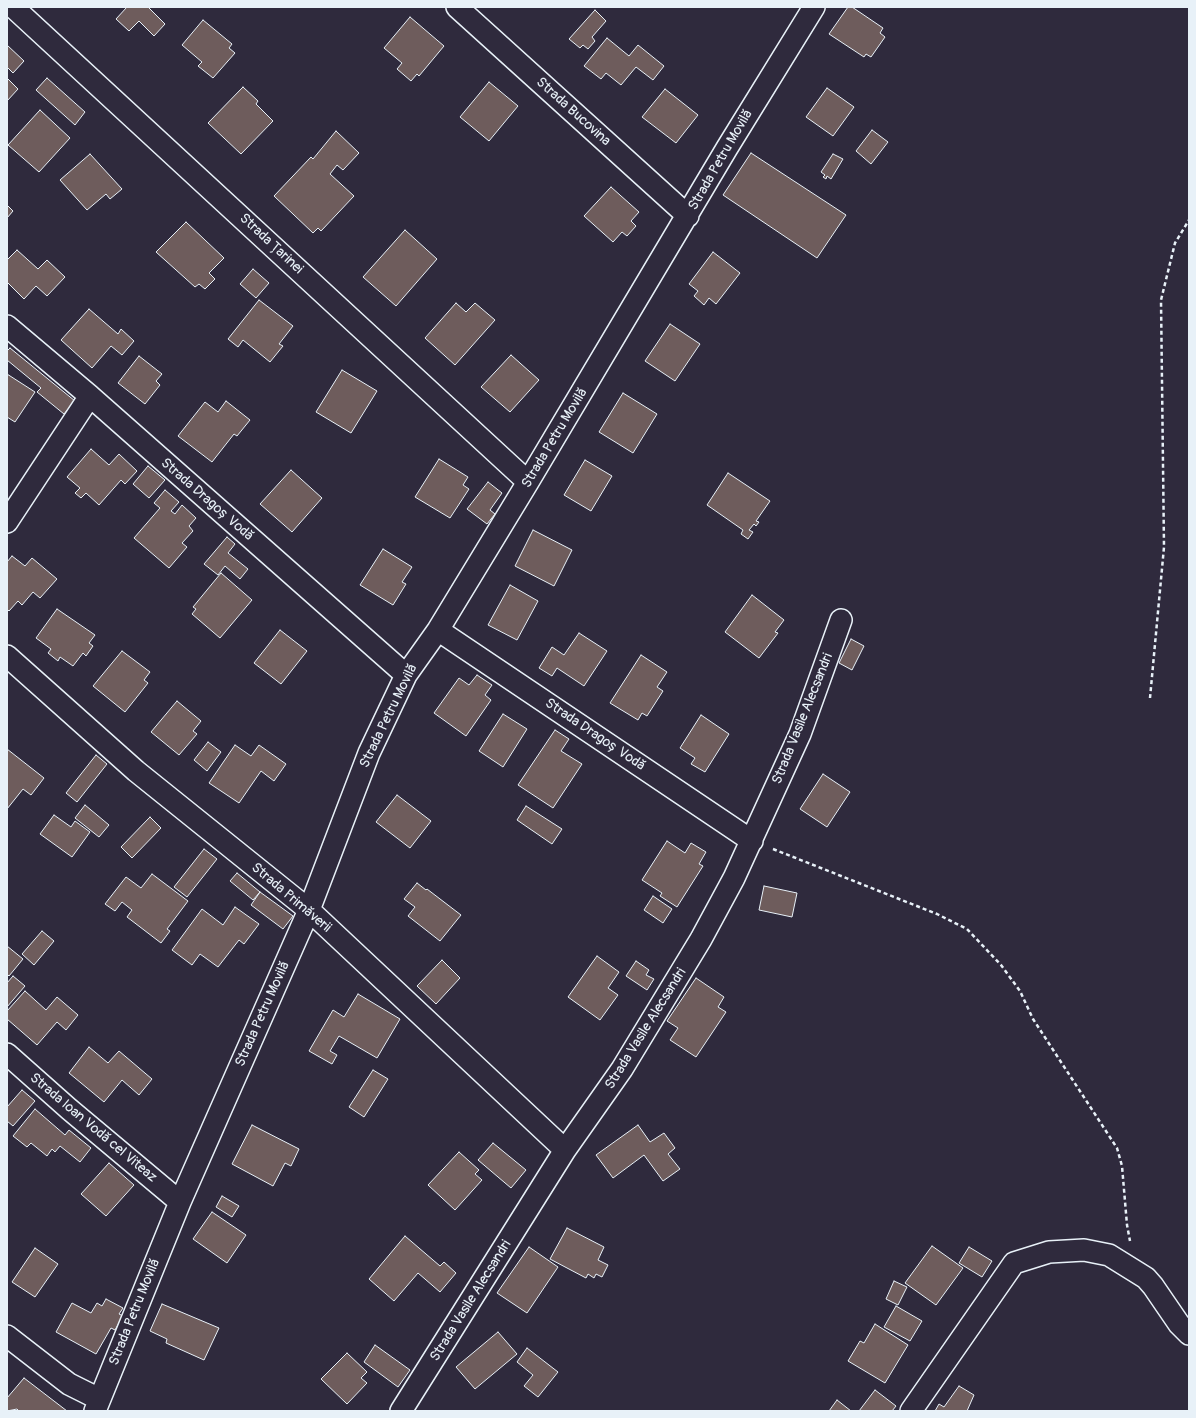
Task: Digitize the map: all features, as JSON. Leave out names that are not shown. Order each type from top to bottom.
[{"type":"street","name":"Strada Țarinei","points":[[12,7],[528,482]]},
{"type":"street","name":"Strada Bucovina","points":[[457,7],[688,216]]},
{"type":"street","name":"Strada Petru Movilă","points":[[97,1405],[180,1202],[309,910],[369,753],[406,675],[438,630],[688,216],[731,141],[814,7]]},
{"type":"street","name":"Strada Dragoș Vodă","points":[[7,326],[90,396],[406,675]]},
{"type":"street","points":[[7,522],[90,396]]},
{"type":"street","name":"Strada Vasile Alecsandri","points":[[401,1411],[565,1150],[622,1069],[701,939],[752,841],[800,734],[841,620]]},
{"type":"street","name":"Strada Dragoș Vodă","points":[[438,630],[752,841]]},
{"type":"street","name":"Strada Primăverii","points":[[7,656],[136,770],[309,910],[565,1150]]},
{"type":"street","name":"Strada Ioan Vodă cel Viteaz","points":[[7,1054],[69,1109],[180,1202]]},
{"type":"street","points":[[911,1411],[1014,1263],[1049,1252],[1084,1250],[1109,1255],[1146,1278],[1189,1334]]},
{"type":"street","points":[[7,1336],[97,1405]]},
{"type":"path","points":[[1150,698],[1164,548],[1161,300],[1175,243],[1189,220]]},
{"type":"path","points":[[752,841],[937,914],[967,929],[1001,965],[1020,991],[1033,1019],[1116,1148],[1122,1166],[1127,1225],[1132,1247],[1134,1255],[1146,1278]]},
{"type":"building","points":[[127,7],[148,7],[165,24],[154,36],[139,21],[129,31],[116,19]]},
{"type":"building","points":[[848,7],[852,7],[883,28],[880,33],[885,37],[871,57],[866,54],[864,57],[829,34]]},
{"type":"building","points":[[595,10],[606,21],[592,37],[595,41],[588,49],[583,45],[580,48],[569,39]]},
{"type":"building","points":[[410,17],[444,46],[419,76],[417,74],[411,81],[397,69],[402,63],[384,48]]},
{"type":"building","points":[[203,20],[232,44],[229,48],[235,53],[213,78],[198,66],[202,62],[182,45]]},
{"type":"building","points":[[607,38],[629,56],[638,45],[664,66],[653,80],[636,67],[621,85],[606,73],[601,79],[584,66]]},
{"type":"building","points":[[7,45],[24,61],[13,73],[7,67]]},
{"type":"building","points":[[7,78],[18,89],[7,101]]},
{"type":"building","points":[[47,78],[85,112],[75,125],[36,90]]},
{"type":"building","points":[[489,82],[518,106],[489,141],[460,117]]},
{"type":"building","points":[[243,87],[258,101],[256,104],[273,121],[241,154],[208,123]]},
{"type":"building","points":[[827,88],[854,107],[833,136],[806,117]]},
{"type":"building","points":[[665,89],[698,115],[676,143],[642,117]]},
{"type":"building","points":[[40,110],[70,138],[39,172],[8,145]]},
{"type":"building","points":[[872,130],[888,142],[871,164],[856,151]]},
{"type":"building","points":[[336,131],[359,153],[343,170],[337,165],[330,174],[354,196],[321,231],[318,228],[313,233],[274,196],[311,157],[313,159]]},
{"type":"building","points":[[751,153],[846,215],[817,258],[723,195]]},
{"type":"building","points":[[90,154],[122,189],[110,199],[106,194],[87,210],[60,180]]},
{"type":"building","points":[[833,154],[843,159],[831,179],[827,176],[826,179],[823,177],[825,175],[821,172]]},
{"type":"building","points":[[611,187],[639,212],[631,221],[636,226],[627,236],[622,232],[613,242],[584,216]]},
{"type":"building","points":[[7,205],[13,211],[7,218]]},
{"type":"building","points":[[186,222],[224,258],[209,273],[215,279],[205,289],[199,284],[195,287],[156,252]]},
{"type":"building","points":[[405,230],[437,259],[396,306],[363,277]]},
{"type":"building","points":[[17,250],[38,269],[47,260],[65,277],[47,296],[36,286],[24,299],[7,282],[7,260]]},
{"type":"building","points":[[713,252],[740,273],[716,304],[709,298],[704,305],[694,296],[698,291],[689,284]]},
{"type":"building","points":[[253,269],[269,283],[256,298],[240,284]]},
{"type":"building","points":[[259,300],[293,326],[279,344],[283,346],[270,362],[243,340],[238,347],[228,339]]},
{"type":"building","points":[[456,303],[466,312],[475,303],[495,320],[455,365],[425,338]]},
{"type":"building","points":[[89,309],[118,334],[121,329],[134,341],[122,355],[111,346],[92,368],[61,340]]},
{"type":"building","points":[[670,324],[700,344],[675,381],[645,361]]},
{"type":"building","points":[[10,348],[75,401],[64,414],[37,392],[41,388],[7,360],[7,351]]},
{"type":"building","points":[[511,355],[539,380],[510,412],[481,387]]},
{"type":"building","points":[[139,356],[162,374],[156,381],[160,385],[145,404],[118,383]]},
{"type":"building","points":[[342,370],[377,391],[351,433],[316,412]]},
{"type":"building","points":[[7,374],[35,392],[15,422],[7,417]]},
{"type":"building","points":[[623,393],[657,414],[633,453],[599,432]]},
{"type":"building","points":[[226,401],[250,420],[237,436],[234,434],[212,462],[178,436],[205,402],[218,412]]},
{"type":"building","points":[[91,449],[109,465],[119,454],[137,471],[125,484],[121,480],[99,505],[86,493],[81,498],[75,493],[80,488],[67,477]]},
{"type":"building","points":[[439,459],[468,477],[463,485],[469,489],[450,518],[415,497]]},
{"type":"building","points":[[585,460],[612,476],[591,511],[564,495]]},
{"type":"building","points":[[148,466],[165,480],[149,498],[133,484]]},
{"type":"building","points":[[291,470],[322,498],[292,532],[260,504]]},
{"type":"building","points":[[728,473],[770,501],[756,521],[759,522],[756,526],[754,524],[749,530],[753,532],[748,539],[741,534],[743,530],[707,505]]},
{"type":"building","points":[[488,482],[502,493],[490,510],[495,514],[487,524],[467,509]]},
{"type":"building","points":[[165,490],[179,502],[171,511],[175,514],[182,505],[196,518],[189,526],[193,531],[182,543],[187,547],[169,568],[134,538],[160,508],[154,503]]},
{"type":"building","points":[[533,530],[572,550],[554,586],[515,566]]},
{"type":"building","points":[[227,537],[235,544],[228,553],[248,569],[240,579],[225,566],[218,575],[204,564]]},
{"type":"building","points":[[383,549],[412,567],[402,582],[406,584],[393,605],[360,585]]},
{"type":"building","points":[[12,556],[25,566],[32,558],[57,579],[40,598],[33,592],[22,605],[18,601],[9,611],[7,609],[7,562]]},
{"type":"building","points":[[221,573],[252,600],[220,638],[192,614],[196,609],[193,607]]},
{"type":"building","points":[[510,585],[538,601],[517,640],[488,625]]},
{"type":"building","points":[[752,595],[784,620],[775,632],[778,633],[759,658],[725,632]]},
{"type":"building","points":[[57,609],[95,635],[89,643],[93,646],[86,656],[83,653],[73,666],[60,657],[58,661],[48,653],[51,649],[36,638]]},
{"type":"building","points":[[280,630],[307,651],[281,684],[254,663]]},
{"type":"building","points":[[579,633],[607,651],[584,686],[557,668],[552,676],[539,668],[552,647],[564,655]]},
{"type":"building","points":[[851,639],[864,646],[852,670],[839,663]]},
{"type":"building","points":[[122,651],[150,672],[144,680],[148,683],[125,712],[93,686]]},
{"type":"building","points":[[641,655],[667,672],[657,687],[663,691],[647,716],[642,713],[638,720],[610,703]]},
{"type":"building","points":[[477,675],[492,685],[485,695],[491,700],[466,736],[434,713],[459,678],[469,685]]},
{"type":"building","points":[[177,701],[201,721],[193,731],[197,734],[179,755],[151,732]]},
{"type":"building","points":[[503,714],[527,729],[503,767],[479,751]]},
{"type":"building","points":[[701,715],[729,734],[705,772],[691,764],[695,758],[680,748]]},
{"type":"building","points":[[555,730],[569,739],[561,751],[582,764],[553,808],[518,785]]},
{"type":"building","points":[[208,742],[221,752],[207,771],[194,760]]},
{"type":"building","points":[[235,745],[251,756],[259,745],[286,764],[274,781],[261,771],[239,803],[209,783]]},
{"type":"building","points":[[7,749],[44,778],[31,795],[23,789],[7,809]]},
{"type":"building","points":[[96,755],[107,764],[77,802],[66,793]]},
{"type":"building","points":[[823,774],[850,792],[827,827],[800,809]]},
{"type":"building","points":[[397,795],[431,821],[410,848],[376,822]]},
{"type":"building","points":[[85,805],[109,825],[99,837],[75,818]]},
{"type":"building","points":[[526,806],[562,829],[552,844],[517,820]]},
{"type":"building","points":[[54,815],[71,827],[75,821],[90,832],[72,857],[40,834]]},
{"type":"building","points":[[150,817],[161,828],[132,858],[121,847]]},
{"type":"building","points":[[667,841],[685,853],[691,843],[706,852],[699,864],[703,866],[677,907],[660,896],[662,893],[642,880]]},
{"type":"building","points":[[204,849],[217,859],[187,897],[174,887]]},
{"type":"building","points":[[237,873],[260,892],[253,900],[230,881]]},
{"type":"building","points":[[152,874],[188,901],[167,929],[170,931],[161,943],[127,917],[132,910],[122,902],[115,911],[105,904],[126,877],[141,888]]},
{"type":"building","points":[[417,883],[461,915],[440,941],[408,916],[415,907],[404,899]]},
{"type":"building","points":[[764,886],[797,893],[792,917],[759,910]]},
{"type":"building","points":[[260,892],[293,916],[283,929],[251,905]]},
{"type":"building","points":[[653,896],[672,909],[663,923],[644,910]]},
{"type":"building","points":[[235,907],[259,924],[244,944],[239,940],[218,967],[200,954],[192,965],[172,950],[202,909],[223,925]]},
{"type":"building","points":[[42,931],[54,941],[34,965],[22,954]]},
{"type":"building","points":[[7,946],[23,959],[9,976],[7,974]]},
{"type":"building","points":[[597,956],[619,972],[608,988],[618,995],[600,1020],[568,997]]},
{"type":"building","points":[[442,960],[460,978],[436,1004],[417,986]]},
{"type":"building","points":[[636,961],[649,970],[646,975],[654,979],[647,990],[626,976]]},
{"type":"building","points":[[13,976],[25,986],[7,1007],[7,983]]},
{"type":"building","points":[[696,978],[724,997],[718,1007],[726,1012],[696,1057],[670,1040],[678,1028],[667,1021]]},
{"type":"building","points":[[25,991],[46,1010],[57,997],[78,1015],[66,1030],[57,1022],[37,1045],[7,1019],[7,1011]]},
{"type":"building","points":[[358,994],[400,1019],[377,1058],[339,1036],[330,1051],[337,1055],[332,1064],[309,1051],[333,1010],[344,1017]]},
{"type":"building","points":[[89,1047],[108,1063],[119,1051],[152,1079],[139,1095],[122,1080],[104,1102],[69,1073]]},
{"type":"building","points":[[373,1070],[388,1079],[364,1117],[349,1107]]},
{"type":"building","points":[[22,1090],[35,1101],[13,1126],[7,1121],[7,1107]]},
{"type":"building","points":[[35,1109],[65,1135],[69,1130],[91,1148],[80,1162],[60,1146],[55,1152],[52,1149],[47,1156],[31,1143],[27,1147],[13,1136]]},
{"type":"building","points":[[252,1125],[299,1149],[291,1166],[285,1163],[273,1186],[232,1164]]},
{"type":"building","points":[[638,1125],[650,1142],[664,1133],[675,1148],[668,1154],[680,1169],[663,1181],[644,1155],[613,1178],[596,1155]]},
{"type":"building","points":[[493,1143],[526,1170],[511,1188],[478,1160]]},
{"type":"building","points":[[459,1152],[479,1170],[475,1174],[482,1180],[455,1210],[428,1185]]},
{"type":"building","points":[[109,1163],[134,1185],[106,1216],[81,1194]]},
{"type":"building","points":[[222,1196],[239,1206],[232,1217],[216,1207]]},
{"type":"building","points":[[212,1212],[246,1235],[227,1263],[193,1239]]},
{"type":"building","points":[[567,1228],[604,1247],[598,1260],[608,1265],[602,1277],[596,1274],[594,1278],[588,1274],[586,1278],[550,1259]]},
{"type":"building","points":[[405,1236],[440,1266],[444,1262],[456,1273],[440,1292],[418,1273],[394,1301],[369,1279]]},
{"type":"building","points":[[932,1246],[963,1268],[936,1305],[905,1283]]},
{"type":"building","points":[[529,1247],[558,1267],[527,1313],[497,1293]]},
{"type":"building","points":[[969,1247],[992,1261],[982,1277],[959,1263]]},
{"type":"building","points":[[35,1248],[58,1264],[35,1297],[12,1282]]},
{"type":"building","points":[[894,1281],[907,1287],[898,1305],[886,1299]]},
{"type":"building","points":[[106,1299],[123,1308],[119,1314],[123,1316],[115,1330],[111,1328],[96,1354],[56,1332],[72,1303],[91,1313],[97,1303],[102,1306]]},
{"type":"building","points":[[162,1304],[219,1328],[204,1360],[166,1343],[167,1339],[150,1331]]},
{"type":"building","points":[[896,1306],[922,1321],[910,1341],[884,1327]]},
{"type":"building","points":[[875,1324],[908,1345],[885,1383],[848,1361],[860,1341],[864,1343]]},
{"type":"building","points":[[498,1332],[517,1354],[475,1389],[456,1367]]},
{"type":"building","points":[[375,1345],[410,1370],[398,1387],[364,1362]]},
{"type":"building","points":[[527,1348],[558,1372],[538,1397],[524,1386],[533,1375],[517,1362]]},
{"type":"building","points":[[347,1353],[367,1372],[361,1378],[367,1383],[347,1404],[321,1379]]},
{"type":"building","points":[[24,1378],[67,1411],[19,1411],[17,1409],[7,1411],[7,1398]]},
{"type":"building","points":[[959,1386],[974,1395],[967,1411],[935,1411],[939,1404],[944,1407]]},
{"type":"building","points":[[875,1390],[896,1406],[892,1411],[859,1411]]},
{"type":"building","points":[[837,1400],[851,1411],[829,1411]]}]
